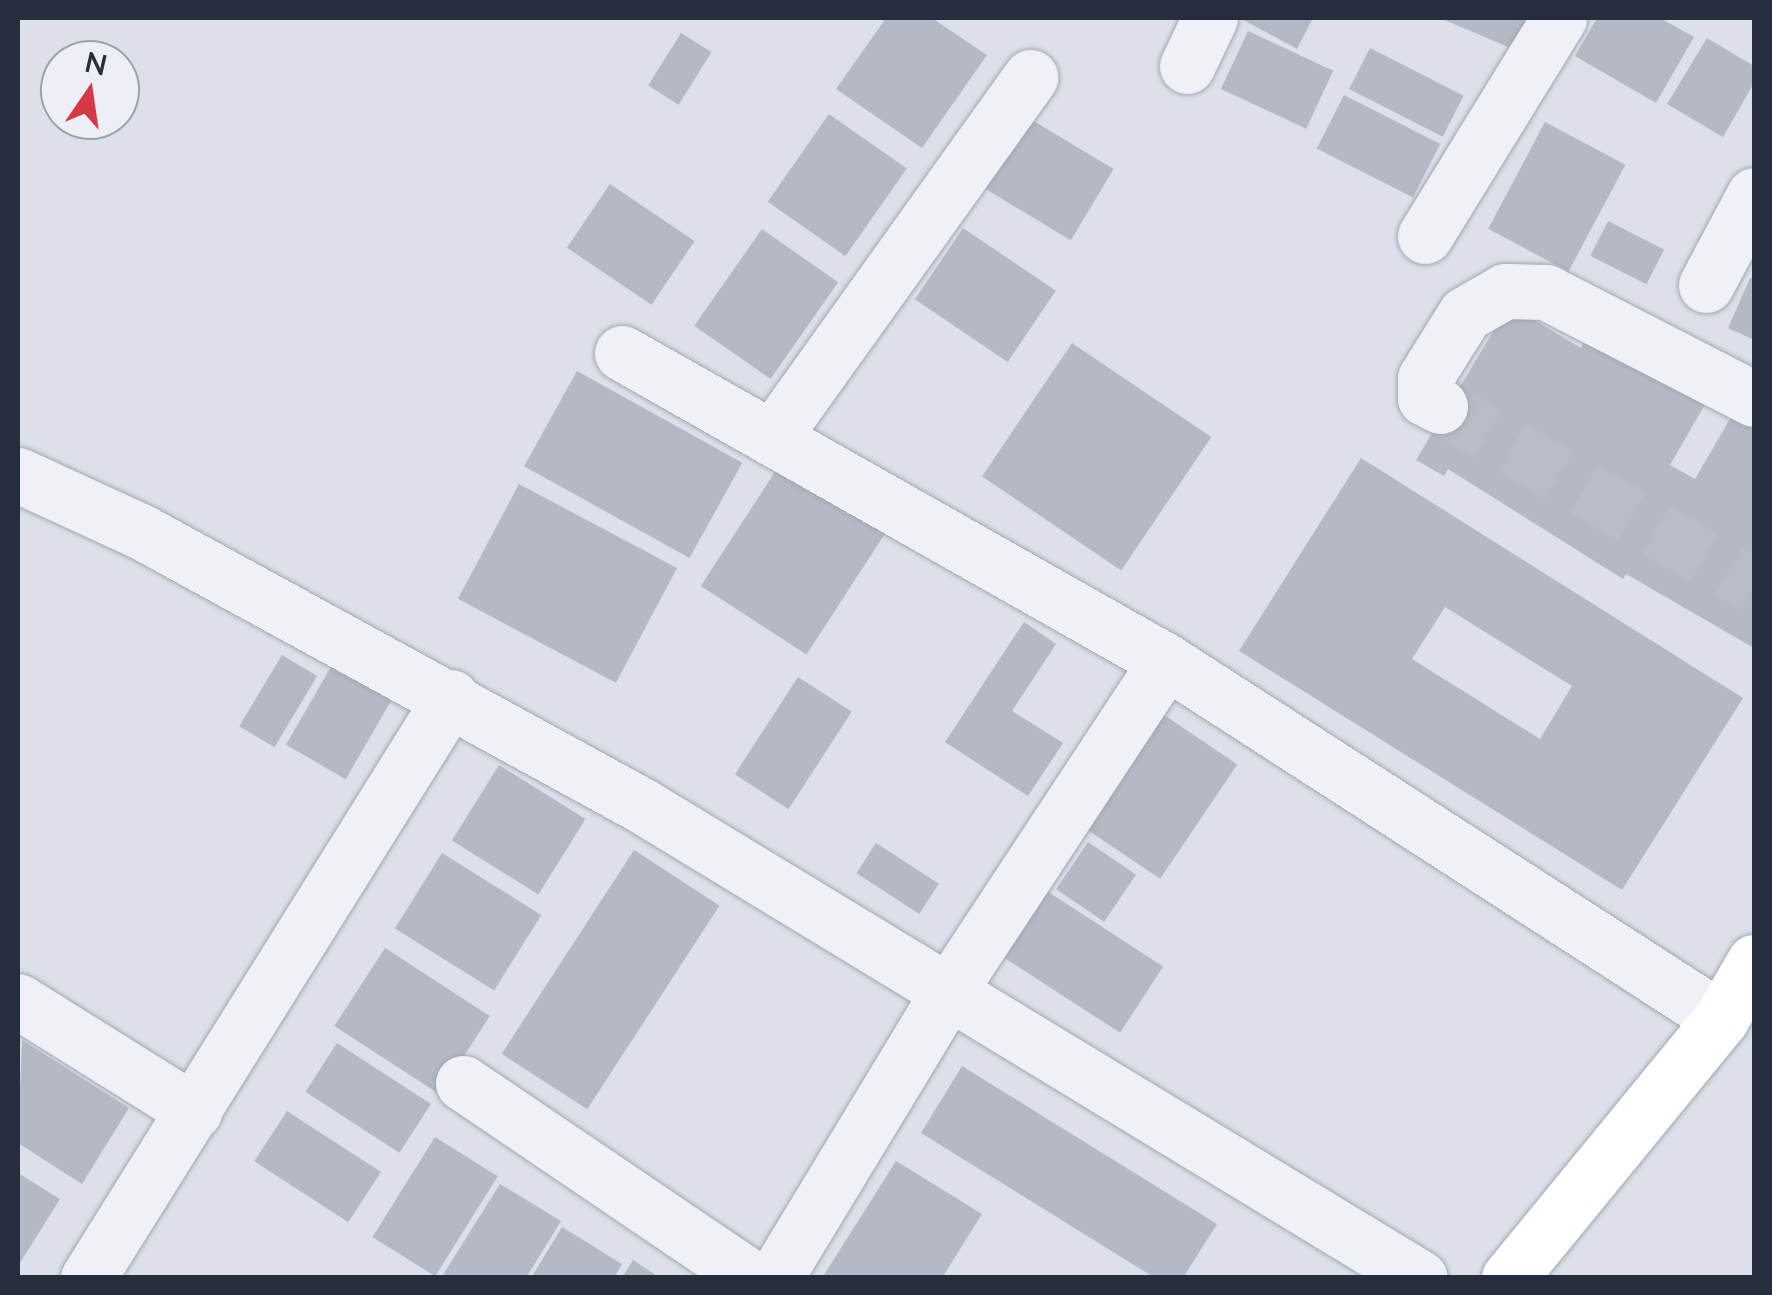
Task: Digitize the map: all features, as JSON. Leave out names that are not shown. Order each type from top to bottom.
[{"type":"main road","points":[[1508,1278],[1721,1019],[1754,962]]},
{"type":"street","points":[[1187,66],[1210,18]]},
{"type":"street","points":[[1425,236],[1560,18]]},
{"type":"street","points":[[772,438],[1030,77]]},
{"type":"street","points":[[1706,285],[1754,196]]},
{"type":"street","points":[[1440,406],[1426,398],[1425,378],[1465,314],[1505,291],[1546,292],[1754,399]]},
{"type":"street","points":[[622,354],[1166,661],[1721,1019]]},
{"type":"street","points":[[18,475],[142,532],[451,697],[1420,1278]]},
{"type":"street","points":[[775,1278],[948,992],[1166,661]]},
{"type":"street","points":[[88,1278],[451,697]]},
{"type":"street","points":[[18,1001],[194,1111]]},
{"type":"street","points":[[463,1084],[751,1278]]},
{"type":"building","points":[[886,18],[932,18],[987,55],[922,148],[836,89]]},
{"type":"building","points":[[1240,18],[1313,18],[1297,49]]},
{"type":"building","points":[[1440,18],[1529,18],[1515,50]]},
{"type":"building","points":[[1597,18],[1660,18],[1694,37],[1656,103],[1575,56]]},
{"type":"building","points":[[1248,31],[1333,71],[1306,129],[1221,89]]},
{"type":"building","points":[[681,33],[712,52],[679,105],[648,86]]},
{"type":"building","points":[[1707,38],[1754,66],[1754,83],[1723,137],[1667,104]]},
{"type":"building","points":[[1370,48],[1464,96],[1443,137],[1349,89]]},
{"type":"building","points":[[1344,95],[1440,144],[1413,197],[1317,148]]},
{"type":"building","points":[[829,114],[907,168],[845,256],[768,202]]},
{"type":"building","points":[[1027,117],[1114,169],[1071,240],[984,188]]},
{"type":"building","points":[[1545,122],[1625,165],[1569,272],[1488,229]]},
{"type":"building","points":[[610,184],[695,241],[652,305],[567,248]]},
{"type":"building","points":[[1608,221],[1664,250],[1646,284],[1590,256]]},
{"type":"building","points":[[963,228],[1056,291],[1008,362],[915,299]]},
{"type":"building","points":[[762,229],[838,282],[770,379],[694,326]]},
{"type":"building","points":[[1750,278],[1754,279],[1754,340],[1728,328]]},
{"type":"building","points":[[1509,305],[1581,348],[1594,326],[1714,389],[1670,465],[1695,479],[1741,400],[1754,408],[1754,648],[1626,574],[1623,579],[1448,469],[1444,476],[1416,460]]},
{"type":"building","points":[[1072,343],[1211,437],[1121,570],[982,476]]},
{"type":"building","points":[[577,371],[742,463],[689,558],[524,466]]},
{"type":"building","points":[[1361,458],[1743,698],[1622,890],[1239,651]],"holes":[[[1445,607],[1572,686],[1540,739],[1412,659]]]},
{"type":"building","points":[[782,461],[888,530],[807,655],[701,586]]},
{"type":"building","points":[[519,484],[677,568],[616,683],[458,599]]},
{"type":"building","points":[[1024,622],[1056,644],[1012,711],[1063,743],[1028,796],[945,742]]},
{"type":"building","points":[[282,655],[317,676],[274,747],[239,726]]},
{"type":"building","points":[[332,665],[392,700],[346,779],[286,745]]},
{"type":"building","points":[[798,677],[852,712],[788,809],[735,774]]},
{"type":"building","points":[[1161,713],[1237,764],[1160,879],[1084,827]]},
{"type":"building","points":[[499,765],[586,819],[538,895],[452,840]]},
{"type":"building","points":[[1088,842],[1136,874],[1104,922],[1056,889]]},
{"type":"building","points":[[876,843],[939,884],[919,914],[856,873]]},
{"type":"building","points":[[634,850],[720,906],[587,1109],[502,1054]]},
{"type":"building","points":[[442,853],[541,915],[494,990],[395,928]]},
{"type":"building","points":[[1039,886],[1163,967],[1120,1033],[996,952]]},
{"type":"building","points":[[385,948],[490,1016],[439,1094],[334,1026]]},
{"type":"building","points":[[22,1040],[129,1108],[82,1184],[18,1143]]},
{"type":"building","points":[[337,1043],[431,1104],[399,1153],[305,1092]]},
{"type":"building","points":[[962,1066],[1217,1224],[1183,1278],[1155,1278],[921,1133]]},
{"type":"building","points":[[287,1111],[381,1172],[348,1222],[254,1161]]},
{"type":"building","points":[[435,1137],[498,1176],[435,1276],[372,1237]]},
{"type":"building","points":[[896,1161],[982,1214],[942,1278],[822,1278]]},
{"type":"building","points":[[18,1173],[60,1199],[18,1266]]},
{"type":"building","points":[[500,1184],[561,1221],[526,1278],[441,1278]]},
{"type":"building","points":[[562,1227],[622,1264],[614,1278],[531,1278]]},
{"type":"building","points":[[633,1260],[660,1278],[622,1278]]},
{"type":"tunnel","points":[[1440,406],[1754,586]]}]
